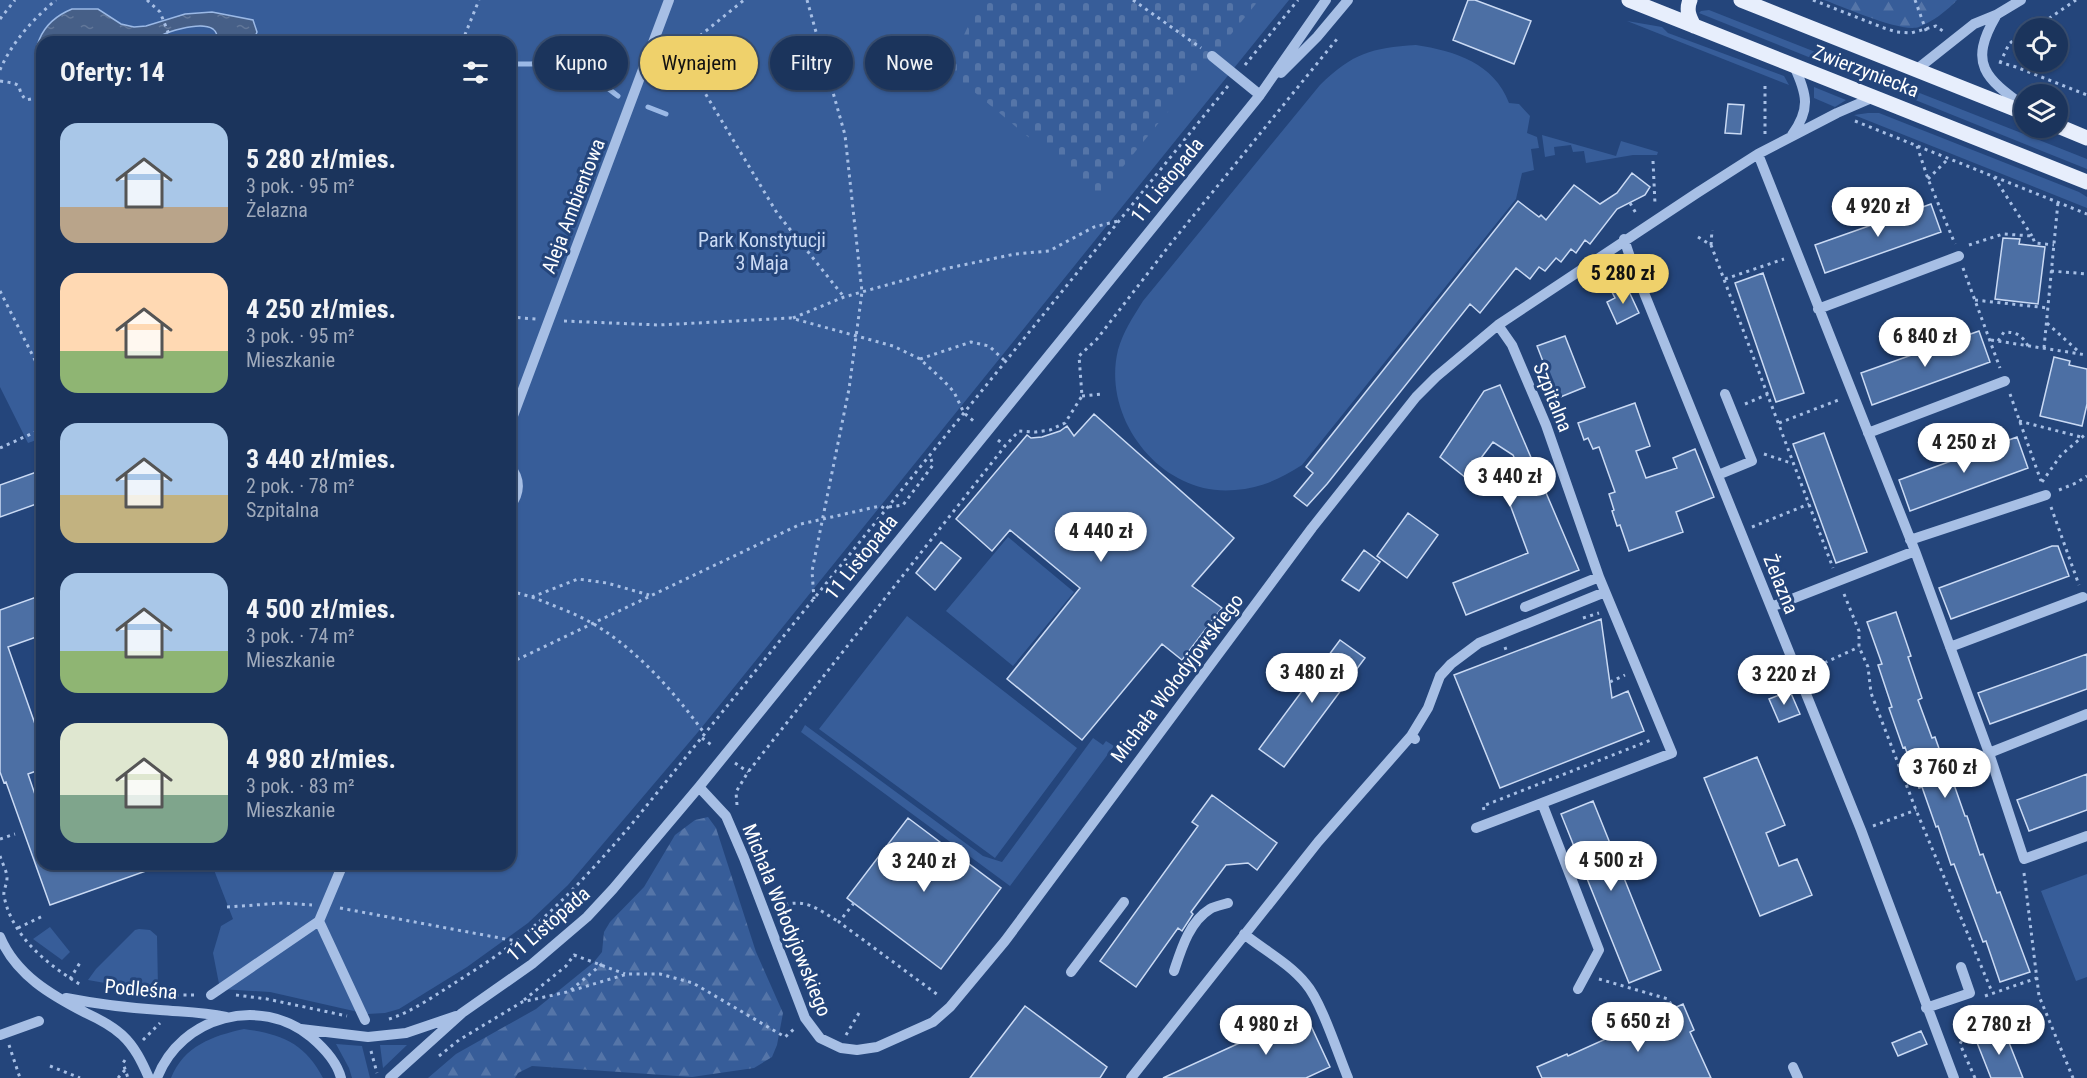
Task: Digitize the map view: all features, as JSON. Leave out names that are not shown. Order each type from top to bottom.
[{"type":"main road","name":"Zwierzyniecka","points":[[1629,0],[2087,182]]},
{"type":"main road","points":[[1690,0],[1689,16],[1694,26]]},
{"type":"main road","name":"Zwierzyniecka","points":[[1741,0],[2014,109]]},
{"type":"main road","points":[[2068,130],[2087,138]]},
{"type":"street","name":"Aleja Ambientowa","points":[[656,36],[669,0]]},
{"type":"street","name":"11 Listopada","points":[[390,1078],[462,1014],[532,964],[587,917],[613,889],[699,787],[1260,95],[1326,0]]},
{"type":"street","name":"11 Listopada","points":[[1260,95],[1317,37],[1348,0]]},
{"type":"street","points":[[1916,70],[1974,24],[1996,15],[2021,0]]},
{"type":"street","points":[[1996,15],[1986,33],[1981,56],[1984,67],[1996,84],[2014,98]]},
{"type":"street","points":[[1212,56],[1260,95]]},
{"type":"street","points":[[1790,138],[1803,121],[1806,109],[1802,83],[1794,66]]},
{"type":"street","name":"Aleja Ambientowa","points":[[516,408],[640,78]]},
{"type":"street","name":"Michała Wołodyjowskiego","points":[[699,787],[726,816],[805,1018],[820,1038],[842,1048],[857,1050],[877,1047],[933,1022],[950,1007],[1005,941],[1305,538],[1416,397],[1498,325],[1624,239],[1758,154],[1837,113],[1874,97]]},
{"type":"street","points":[[1758,154],[1915,551],[1989,753],[2024,859],[2087,836]]},
{"type":"street","name":"Żelazna","points":[[1624,239],[1861,830],[1953,1078]]},
{"type":"street","points":[[1818,309],[1959,256]]},
{"type":"street","name":"Szpitalna","points":[[1498,325],[1512,345],[1546,426],[1602,586],[1664,735]]},
{"type":"street","points":[[1868,434],[2005,381]]},
{"type":"street","points":[[1718,475],[1752,461],[1725,394]]},
{"type":"street","points":[[516,476],[518,484],[516,499]]},
{"type":"street","points":[[1910,540],[2046,495]]},
{"type":"street","points":[[1771,607],[1915,551]]},
{"type":"street","points":[[1525,607],[1602,586]]},
{"type":"street","points":[[1131,1078],[1318,842],[1413,737],[1428,708],[1440,676],[1479,643],[1602,586]]},
{"type":"street","points":[[1950,647],[2083,597]]},
{"type":"street","points":[[1989,753],[2087,714]]},
{"type":"street","points":[[1476,828],[1672,753],[1664,735]]},
{"type":"street","points":[[1542,803],[1599,950],[1578,989]]},
{"type":"street","points":[[211,995],[319,921],[341,870]]},
{"type":"street","points":[[1071,972],[1124,902]]},
{"type":"street","points":[[1174,971],[1186,937],[1198,920],[1209,909],[1228,903]]},
{"type":"street","points":[[319,921],[365,1020]]},
{"type":"street","points":[[1244,934],[1308,985],[1348,1078]]},
{"type":"street","name":"Podleśna","points":[[0,937],[4,952],[26,975],[54,996],[105,1022],[121,1034],[134,1048],[149,1078]]},
{"type":"street","points":[[1926,1008],[1970,993],[1960,967]]},
{"type":"street","name":"Podleśna","points":[[54,996],[101,1005],[163,1011],[201,1011],[226,1017]]},
{"type":"street","points":[[157,1078],[173,1050],[189,1035],[203,1025],[226,1017],[245,1014],[265,1015],[283,1020],[301,1029],[324,1048],[341,1078]]},
{"type":"street","name":"11 Listopada","points":[[301,1029],[368,1037],[406,1033],[462,1014]]},
{"type":"street","points":[[0,1035],[39,1021]]},
{"type":"path","points":[[0,19],[15,0]]},
{"type":"path","points":[[0,70],[10,49],[21,35],[56,0]]},
{"type":"path","points":[[148,0],[160,12],[170,36]]},
{"type":"path","points":[[464,36],[479,0]]},
{"type":"path","points":[[700,36],[744,0]]},
{"type":"path","points":[[807,0],[845,135],[862,292],[849,389],[812,571],[814,598]]},
{"type":"path","points":[[1133,0],[1212,56]]},
{"type":"path","points":[[400,1015],[471,972],[516,941],[566,896],[603,858],[1298,0]]},
{"type":"path","points":[[1812,9],[1815,0],[1890,30],[1911,33],[1926,27],[1940,28]]},
{"type":"path","points":[[1914,0],[1927,33]]},
{"type":"path","points":[[2050,18],[2076,0]]},
{"type":"path","points":[[740,811],[736,801],[736,792],[748,772],[1005,446],[1019,430],[1035,432],[1050,430],[1065,423],[1082,396],[1079,356],[1097,339],[1172,242],[1337,39]]},
{"type":"path","points":[[2014,41],[2009,45],[2000,63],[2014,66]]},
{"type":"path","points":[[2029,72],[2087,95]]},
{"type":"path","points":[[0,81],[15,83],[21,87],[26,100],[36,98]]},
{"type":"path","points":[[1765,82],[1765,136]]},
{"type":"path","points":[[703,90],[777,213],[844,297]]},
{"type":"path","points":[[1837,113],[2087,214]]},
{"type":"path","points":[[1917,146],[1928,179],[1948,159]]},
{"type":"path","points":[[1653,161],[1655,206]]},
{"type":"path","points":[[1992,175],[2012,203],[2035,243],[2054,245]]},
{"type":"path","points":[[2044,348],[2058,202]]},
{"type":"path","points":[[1630,203],[1638,217]]},
{"type":"path","points":[[791,318],[844,297],[944,268],[1015,254],[1049,251],[1094,226],[1120,220]]},
{"type":"path","points":[[1712,230],[1711,245],[1858,631],[1859,647],[1868,667],[1871,693],[1916,810],[1992,992]]},
{"type":"path","points":[[1966,246],[2003,234],[2032,236]]},
{"type":"path","points":[[1698,237],[1711,245]]},
{"type":"path","points":[[1724,279],[1797,255]]},
{"type":"path","points":[[2051,271],[2087,274]]},
{"type":"path","points":[[0,291],[36,362]]},
{"type":"path","points":[[1975,299],[2048,308]]},
{"type":"path","points":[[516,317],[659,325],[791,318],[893,346],[920,359],[954,392],[964,413],[1005,446]]},
{"type":"path","points":[[2047,323],[2080,354]]},
{"type":"path","points":[[1998,341],[2004,332],[2015,332],[2024,338],[2028,346]]},
{"type":"path","points":[[1990,340],[2087,355]]},
{"type":"path","points":[[920,359],[971,342],[989,346],[1005,361]]},
{"type":"path","points":[[1082,396],[1102,394]]},
{"type":"path","points":[[1734,415],[1747,409],[1744,404],[1768,394]]},
{"type":"path","points":[[1779,423],[1852,395]]},
{"type":"path","points":[[2019,421],[2081,437]]},
{"type":"path","points":[[0,448],[36,432]]},
{"type":"path","points":[[2042,483],[2061,455],[2087,433]]},
{"type":"path","points":[[1747,448],[1794,464]]},
{"type":"path","points":[[516,660],[801,524],[880,506],[886,508],[903,505],[933,465],[930,455]]},
{"type":"path","points":[[2046,495],[2087,476]]},
{"type":"path","points":[[1741,531],[1809,504]]},
{"type":"path","points":[[532,597],[578,579],[607,583],[651,595]]},
{"type":"path","points":[[516,593],[532,597],[592,623],[639,658],[684,705],[705,734]]},
{"type":"path","points":[[1579,619],[1612,609]]},
{"type":"path","points":[[1505,647],[1507,653]]},
{"type":"path","points":[[1798,675],[1859,647]]},
{"type":"path","points":[[1491,823],[1483,806],[1664,735]]},
{"type":"path","points":[[1861,830],[1916,810]]},
{"type":"path","points":[[0,839],[15,834]]},
{"type":"path","points":[[0,856],[7,878],[4,893],[10,916],[27,942],[56,970],[85,987]]},
{"type":"path","points":[[2024,859],[2024,880],[2039,996],[2073,1078]]},
{"type":"path","points":[[778,907],[791,902],[809,904],[839,922],[938,995]]},
{"type":"path","points":[[227,907],[283,903],[327,906],[516,941]]},
{"type":"path","points":[[839,922],[854,903]]},
{"type":"path","points":[[18,928],[43,916]]},
{"type":"path","points":[[459,1040],[522,1002],[566,966],[574,955],[627,974]]},
{"type":"path","points":[[70,979],[81,961]]},
{"type":"path","points":[[567,992],[602,964]]},
{"type":"path","points":[[522,1002],[567,992],[627,974],[660,974],[693,982],[785,1037],[805,1018]]},
{"type":"path","points":[[1586,975],[1668,999],[1673,1008]]},
{"type":"path","points":[[1975,1078],[1960,1044],[1985,994],[2037,978]]},
{"type":"path","points":[[805,981],[822,982]]},
{"type":"path","points":[[846,1035],[859,1013]]},
{"type":"path","points":[[368,1037],[378,1078]]},
{"type":"path","points":[[50,1066],[80,1078]]},
{"type":"path","points":[[118,1078],[125,1070]]},
{"type":"green space","name":"Park Konstytucji 3 Maja","points":[[0,0],[1289,0],[698,732],[568,885],[528,923],[467,967],[399,1009],[367,1014],[270,992],[220,989],[213,953],[221,926],[233,919],[214,870],[516,870],[516,36],[36,36],[36,440],[28,443],[0,387]]},
{"type":"green space","points":[[980,0],[1259,0],[1099,196],[954,75],[954,57]]},
{"type":"green space","points":[[1824,0],[1957,0],[1929,22],[1911,28],[1886,23]]},
{"type":"green space","points":[[1709,10],[2014,130],[2014,138],[2034,138],[2087,159],[2087,169],[1699,13]]},
{"type":"green space","points":[[1627,21],[1662,27],[1668,33],[1784,76],[1789,85]]},
{"type":"green space","points":[[1416,45],[1459,55],[1472,61],[1494,78],[1509,103],[1519,104],[1530,116],[1527,133],[1537,137],[1539,148],[1531,149],[1534,170],[1522,173],[1516,199],[1302,465],[1270,482],[1244,489],[1208,489],[1184,481],[1161,467],[1143,449],[1128,426],[1119,402],[1115,376],[1118,350],[1129,325],[1143,301],[1320,85],[1343,66],[1364,54],[1387,48]]},
{"type":"green space","points":[[1814,87],[1846,100],[1835,107],[1814,98]]},
{"type":"green space","points":[[1879,113],[2079,192],[2087,197],[2087,208],[1854,115]]},
{"type":"green space","points":[[1542,135],[1616,156],[1621,141],[1658,152],[1657,155],[1633,155],[1586,163],[1584,151],[1573,152],[1571,145],[1554,147],[1555,155],[1545,157]]},
{"type":"green space","points":[[1008,537],[1074,592],[1013,666],[946,611]]},
{"type":"green space","points":[[907,616],[1077,748],[995,858],[819,729]]},
{"type":"green space","points":[[805,725],[983,856],[1002,862],[1093,738],[1103,745],[1106,741],[1114,746],[1010,886],[801,732]]},
{"type":"green space","points":[[708,817],[716,828],[756,952],[783,1013],[777,1045],[772,1057],[754,1068],[692,1077],[532,1066],[518,1073],[515,1078],[428,1078],[456,1054],[536,1009],[594,962],[602,952],[604,932],[610,922],[644,887],[675,835],[695,820]]},
{"type":"green space","points":[[2087,874],[2087,977],[2076,981],[2041,891]]},
{"type":"green space","points":[[50,927],[70,952],[62,960],[33,939]]},
{"type":"green space","points":[[135,930],[150,930],[157,936],[158,988],[133,988],[88,980]]},
{"type":"green space","points":[[244,1029],[281,1037],[291,1042],[308,1056],[323,1078],[171,1078],[183,1058],[191,1050],[210,1039]]},
{"type":"green space","points":[[336,1044],[362,1046],[370,1078],[352,1078]]},
{"type":"green space","points":[[380,1045],[407,1045],[383,1068]]},
{"type":"water","points":[[72,9],[98,9],[121,24],[134,27],[146,26],[185,14],[212,12],[253,20],[257,32],[255,36],[217,36],[213,29],[199,26],[172,31],[162,36],[41,36],[61,15]]},
{"type":"building","points":[[1468,0],[1475,0],[1531,21],[1514,64],[1453,40]]},
{"type":"building","points":[[1728,104],[1744,105],[1741,134],[1725,133]]},
{"type":"building","points":[[1632,173],[1650,187],[1645,195],[1617,209],[1590,244],[1585,240],[1576,253],[1571,249],[1561,262],[1556,258],[1545,271],[1539,267],[1530,279],[1516,268],[1480,313],[1470,304],[1307,506],[1294,496],[1313,473],[1306,467],[1518,201],[1546,220],[1574,185],[1600,204],[1617,193]]},
{"type":"building","points":[[1931,204],[1941,232],[1825,273],[1815,245]]},
{"type":"building","points":[[2003,238],[2020,239],[2019,244],[2045,247],[2038,304],[1995,299]]},
{"type":"building","points":[[1763,273],[1804,393],[1776,402],[1735,283]]},
{"type":"building","points":[[1626,285],[1639,313],[1617,324],[1607,302],[1615,298],[1612,292]]},
{"type":"building","points":[[1979,331],[1990,362],[1872,405],[1861,373]]},
{"type":"building","points":[[1565,336],[1585,387],[1553,400],[1546,384],[1551,382],[1537,346]]},
{"type":"building","points":[[2054,357],[2070,361],[2069,365],[2087,369],[2087,404],[2082,426],[2040,416]]},
{"type":"building","points":[[1500,385],[1579,570],[1466,615],[1453,583],[1528,553],[1505,491],[1518,487],[1520,470],[1513,455],[1493,442],[1466,478],[1440,457],[1484,391]]},
{"type":"building","points":[[1635,403],[1650,446],[1636,451],[1646,478],[1677,468],[1673,458],[1695,449],[1714,497],[1676,512],[1683,532],[1629,551],[1620,525],[1617,526],[1612,511],[1614,510],[1609,494],[1615,492],[1599,447],[1593,449],[1588,438],[1584,440],[1578,423]]},
{"type":"building","points":[[1094,414],[1234,538],[1192,586],[1222,608],[1182,660],[1162,644],[1082,740],[1007,679],[1080,588],[1010,530],[992,551],[956,519],[1027,435],[1031,438],[1042,437],[1067,426],[1074,436]]},
{"type":"building","points":[[1824,433],[1867,552],[1836,563],[1793,444]]},
{"type":"building","points":[[2017,437],[2028,468],[1910,511],[1899,480]]},
{"type":"building","points":[[36,472],[36,504],[0,517],[0,485]]},
{"type":"building","points":[[1408,513],[1438,535],[1407,578],[1377,556]]},
{"type":"building","points":[[941,542],[961,558],[935,590],[916,573]]},
{"type":"building","points":[[2052,546],[2058,546],[2069,576],[1951,619],[1939,588]]},
{"type":"building","points":[[1364,550],[1380,562],[1359,591],[1342,580]]},
{"type":"building","points":[[36,597],[36,637],[8,647],[36,727],[36,771],[28,774],[36,797],[36,866],[6,782],[4,783],[0,772],[0,610]]},
{"type":"building","points":[[1896,612],[1922,698],[1918,700],[1932,738],[1935,737],[1949,777],[1951,776],[1980,855],[1983,854],[1997,893],[2000,892],[2030,972],[2000,982],[1986,941],[1983,942],[1954,864],[1951,865],[1938,826],[1936,827],[1922,787],[1919,788],[1889,708],[1892,707],[1878,665],[1882,664],[1867,622]]},
{"type":"building","points":[[1601,619],[1612,698],[1628,691],[1644,731],[1500,788],[1454,675]]},
{"type":"building","points":[[1340,640],[1365,658],[1284,767],[1259,749]]},
{"type":"building","points":[[2087,654],[2087,689],[1990,724],[1978,693]]},
{"type":"building","points":[[1790,691],[1800,714],[1779,722],[1769,699]]},
{"type":"building","points":[[1757,757],[1785,825],[1766,833],[1779,866],[1797,859],[1812,895],[1760,916],[1704,778]]},
{"type":"building","points":[[2087,774],[2087,810],[2029,831],[2017,800]]},
{"type":"building","points":[[1212,795],[1277,843],[1257,870],[1248,863],[1226,865],[1191,912],[1193,914],[1182,931],[1178,928],[1136,987],[1100,961],[1198,826],[1192,822]]},
{"type":"building","points":[[1593,801],[1661,970],[1629,983],[1561,814]]},
{"type":"building","points":[[908,818],[1001,888],[941,969],[847,898]]},
{"type":"building","points":[[37,870],[149,870],[50,905]]},
{"type":"building","points":[[1683,1004],[1694,1030],[1690,1032],[1711,1078],[1542,1078],[1537,1067],[1567,1054],[1568,1056]]},
{"type":"building","points":[[1025,1006],[1107,1067],[1100,1078],[970,1078]]},
{"type":"building","points":[[1305,1013],[1330,1067],[1306,1078],[1163,1078]]},
{"type":"building","points":[[2004,1030],[2023,1078],[1991,1078],[1976,1040]]},
{"type":"building","points":[[1921,1031],[1927,1044],[1898,1056],[1892,1043]]},
{"type":"waterway","points":[[516,64],[557,64],[575,68],[618,96]]},
{"type":"waterway","points":[[648,107],[666,114]]}]
